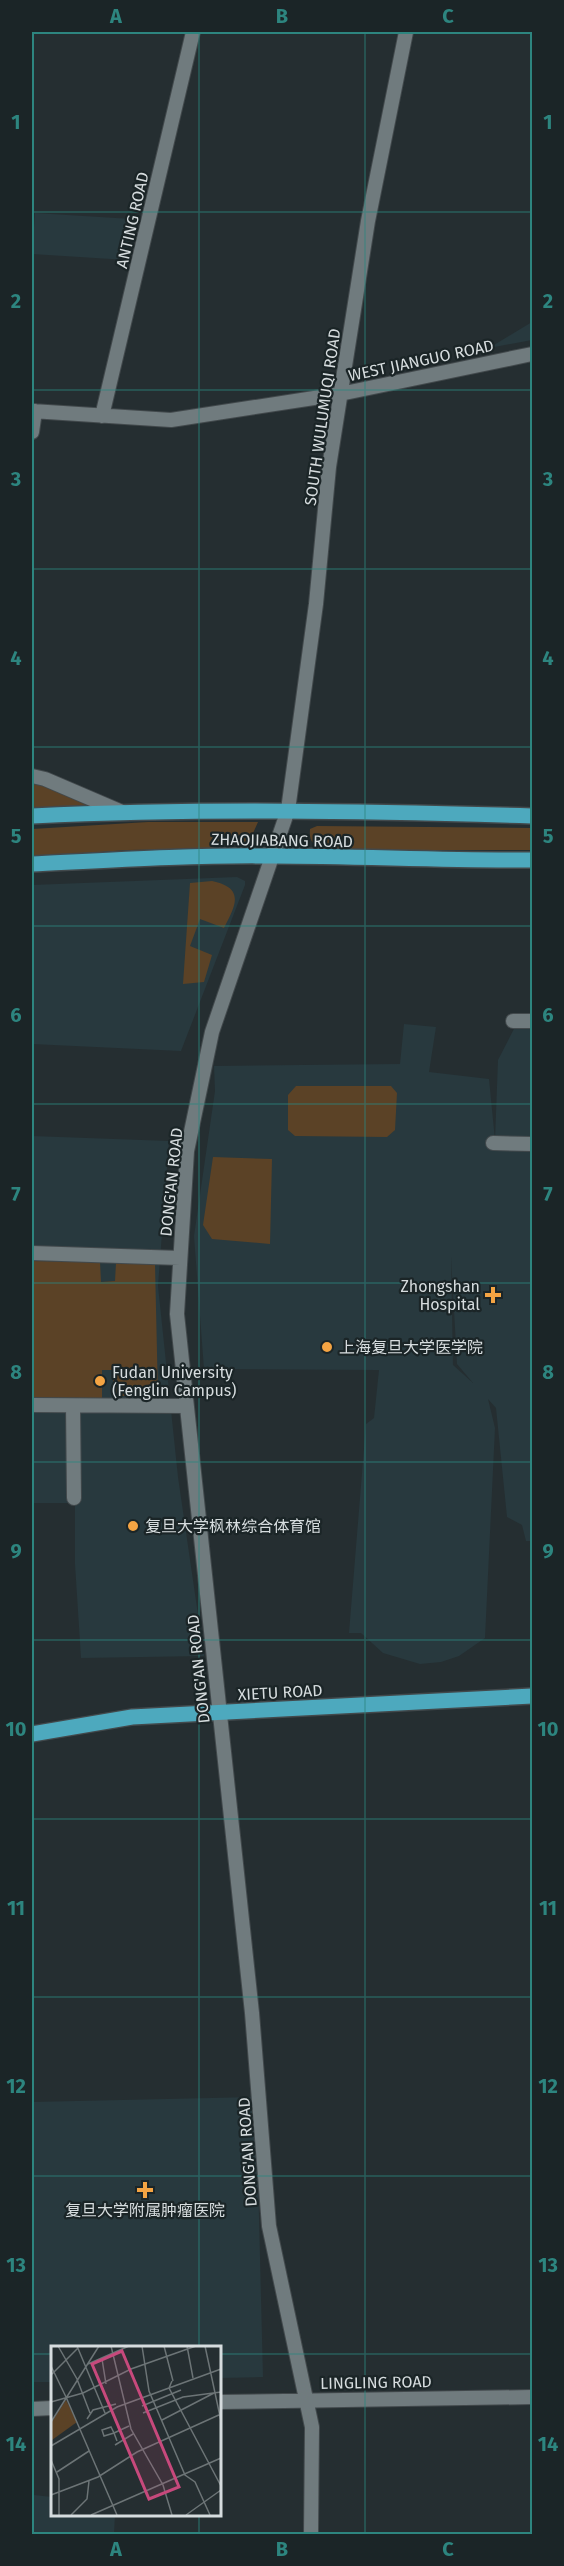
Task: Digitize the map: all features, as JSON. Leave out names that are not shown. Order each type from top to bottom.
[{"type":"main road","name":"ZHAOJIABANG ROAD","points":[[32,816],[122,812],[288,810],[532,816]]},
{"type":"main road","name":"ZHAOJIABANG ROAD","points":[[32,864],[115,859],[273,856],[440,861],[532,860]]},
{"type":"main road","name":"XIETU ROAD","points":[[32,1734],[132,1717],[532,1696]]},
{"type":"street","name":"ANTING ROAD","points":[[102,416],[193,32]]},
{"type":"street","name":"SOUTH WULUMUQI ROAD","points":[[288,810],[316,604],[328,467],[368,221],[406,32]]},
{"type":"street","name":"WEST JIANGUO ROAD","points":[[33,411],[171,420],[340,394],[532,354]]},
{"type":"street","points":[[32,432],[33,411]]},
{"type":"street","name":"ZHAOJIABANG ROAD","points":[[32,776],[45,779],[122,812]]},
{"type":"street","name":"DONG'AN ROAD","points":[[288,810],[212,1032],[188,1151],[177,1314],[252,2013],[269,2226],[308,2399],[312,2427],[312,2535]]},
{"type":"street","points":[[513,1021],[532,1021]]},
{"type":"street","points":[[493,1143],[532,1144]]},
{"type":"street","points":[[32,1254],[180,1258]]},
{"type":"street","points":[[32,1405],[186,1406]]},
{"type":"street","points":[[73,1406],[74,1498]]},
{"type":"street","name":"LINGLING ROAD","points":[[220,2402],[532,2397]]},
{"type":"street","points":[[32,2409],[51,2408]]},
{"type":"shaded area","points":[[35,213],[132,219],[127,260],[32,254]]},
{"type":"shaded area","points":[[532,322],[532,340],[489,348]]},
{"type":"shaded area","points":[[32,782],[52,787],[100,809],[32,812]]},
{"type":"shaded area","points":[[148,822],[258,822],[249,842],[228,841],[210,849],[128,850],[32,857],[32,829]]},
{"type":"shaded area","points":[[317,826],[532,828],[532,850],[322,850],[314,844],[310,836],[310,829]]},
{"type":"shaded area","points":[[237,877],[245,881],[245,885],[181,1051],[32,1044],[32,885]]},
{"type":"shaded area","points":[[212,881],[229,888],[235,899],[234,905],[224,928],[200,919],[190,946],[212,955],[204,982],[183,984],[190,883]]},
{"type":"shaded area","name":"上海复旦大学医学院","points":[[404,1024],[436,1027],[429,1072],[489,1079],[495,1140],[498,1060],[516,1025],[532,1025],[532,1541],[526,1541],[522,1525],[507,1517],[496,1408],[488,1399],[495,1428],[485,1638],[459,1656],[441,1662],[420,1664],[383,1653],[361,1633],[349,1633],[366,1424],[374,1418],[379,1370],[204,1369],[194,1236],[215,1091],[214,1066],[400,1064]],"holes":[[[451,1256],[457,1364],[473,1383],[453,1365]]]},
{"type":"shaded area","points":[[296,1086],[391,1086],[397,1093],[395,1130],[387,1137],[295,1136],[288,1130],[288,1095]]},
{"type":"shaded area","name":"Fudan University (Fenglin Campus)","points":[[32,1136],[169,1141],[158,1286],[178,1477],[204,1656],[81,1658],[75,1564],[75,1503],[32,1503]]},
{"type":"shaded area","points":[[213,1157],[272,1159],[270,1244],[212,1239],[203,1225]]},
{"type":"shaded area","points":[[32,1261],[100,1262],[101,1282],[115,1281],[116,1263],[155,1264],[158,1396],[113,1396],[113,1370],[102,1370],[102,1400],[32,1398]]},
{"type":"shaded area","name":"复旦大学附属肿瘤医院","points":[[256,2097],[263,2377],[220,2378],[220,2346],[51,2346],[51,2382],[32,2382],[32,2102]]},
{"type":"shaded area","points":[[34,2432],[34,2495],[51,2497],[51,2515],[115,2515],[114,2534],[32,2534]]},
{"type":"place","name":"Zhongshan Hospital","points":[[493,1295]]},
{"type":"place","name":"上海复旦大学医学院","points":[[327,1347]]},
{"type":"place","name":"Fudan University (Fenglin Campus)","points":[[100,1381]]},
{"type":"place","name":"复旦大学枫林综合体育馆","points":[[133,1526]]},
{"type":"place","name":"复旦大学附属肿瘤医院","points":[[145,2190]]}]
